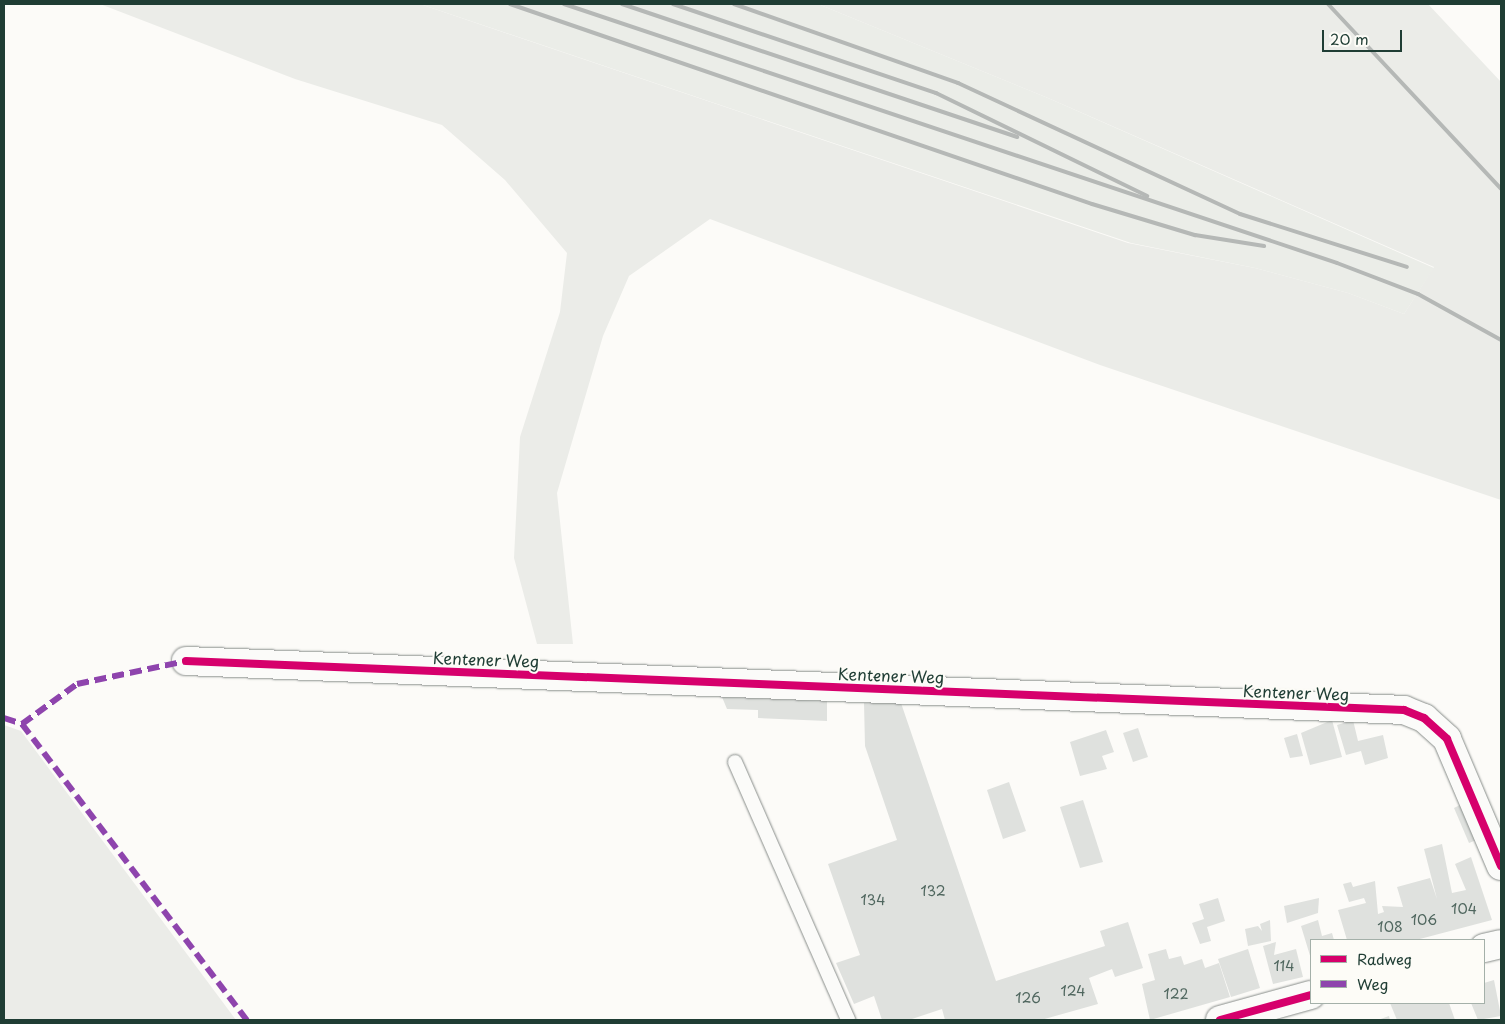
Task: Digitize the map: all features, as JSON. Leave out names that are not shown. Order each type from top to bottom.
[{"type":"street","name":"Kentener Weg","points":[[186,661],[1404,710],[1424,718],[1447,739],[1501,866]]},
{"type":"street","points":[[1485,948],[1501,944]]},
{"type":"street","points":[[1220,1020],[1310,996]]},
{"type":"lane","points":[[735,762],[848,1020]]},
{"type":"shaded area","points":[[100,4],[420,4],[1128,243],[1255,268],[1348,293],[1404,314],[1434,267],[1048,98],[818,4],[1428,4],[1501,82],[1501,500],[1100,365],[710,219],[629,276],[603,336],[557,493],[573,644],[537,644],[514,558],[520,437],[560,312],[567,253],[505,180],[442,125],[295,79]]},
{"type":"shaded area","points":[[420,4],[818,4],[1048,98],[1434,268],[1404,314],[1348,293],[1255,268],[1131,243]]},
{"type":"shaded area","points":[[4,725],[21,731],[236,1020],[4,1020]]},
{"type":"building","points":[[722,697],[827,701],[827,721],[758,718],[758,710],[727,709]]},
{"type":"building","points":[[864,703],[901,703],[996,981],[1105,946],[1100,931],[1128,922],[1143,968],[1115,977],[1112,969],[1089,978],[1098,1004],[1041,1020],[945,1020],[942,1009],[909,1020],[882,1020],[874,996],[854,1004],[836,963],[860,955],[828,864],[897,840],[865,746]]},
{"type":"building","points":[[1332,720],[1342,757],[1310,765],[1301,733]]},
{"type":"building","points":[[1353,720],[1358,741],[1383,735],[1388,758],[1365,765],[1361,751],[1346,755],[1337,725]]},
{"type":"building","points":[[1138,728],[1148,757],[1133,762],[1123,733]]},
{"type":"building","points":[[1106,730],[1114,752],[1102,756],[1107,769],[1080,776],[1070,742]]},
{"type":"building","points":[[1297,734],[1303,756],[1290,758],[1284,738]]},
{"type":"building","points":[[1009,782],[1026,831],[1003,839],[987,790]]},
{"type":"building","points":[[1083,800],[1103,862],[1080,868],[1060,807]]},
{"type":"building","points":[[1464,803],[1479,839],[1469,843],[1454,808]]},
{"type":"building","points":[[1442,844],[1452,893],[1466,890],[1455,864],[1471,857],[1492,920],[1420,939],[1347,939],[1338,910],[1366,903],[1364,898],[1349,902],[1343,884],[1351,882],[1353,887],[1375,881],[1378,914],[1384,912],[1382,906],[1403,907],[1397,887],[1430,878],[1437,899],[1424,849]]},
{"type":"building","points":[[1218,898],[1225,921],[1207,927],[1211,941],[1200,944],[1192,923],[1204,919],[1199,904]]},
{"type":"building","points":[[1319,898],[1318,913],[1287,923],[1284,906]]},
{"type":"building","points":[[1270,920],[1271,941],[1248,946],[1245,929],[1258,926],[1262,931],[1260,924]]},
{"type":"building","points":[[1318,920],[1322,936],[1332,933],[1334,939],[1310,939],[1310,956],[1301,926]]},
{"type":"building","points":[[1276,942],[1274,955],[1296,949],[1303,977],[1273,984],[1263,946]]},
{"type":"building","points":[[1166,949],[1169,959],[1181,956],[1184,965],[1202,959],[1205,968],[1219,963],[1230,997],[1150,1020],[1142,984],[1155,980],[1148,954]]},
{"type":"building","points":[[1248,949],[1260,988],[1231,997],[1218,959]]},
{"type":"building","points":[[1494,980],[1501,1016],[1478,1020],[1471,1004],[1485,1004],[1485,983]]},
{"type":"building","points":[[1390,1004],[1449,1004],[1455,1020],[1397,1020]]},
{"type":"building","points":[[1389,1016],[1390,1020],[1378,1020]]},
{"type":"railway","points":[[510,4],[1092,204],[1195,235],[1264,246]]},
{"type":"railway","points":[[564,4],[1337,263],[1418,294],[1501,340]]},
{"type":"railway","points":[[622,4],[1017,137]]},
{"type":"railway","points":[[673,4],[936,93],[1147,196]]},
{"type":"railway","points":[[734,4],[958,83],[1240,214],[1407,267]]},
{"type":"railway","points":[[1328,4],[1501,189]]},
{"type":"marked path","points":[[4,718],[22,724],[77,684],[186,661]]},
{"type":"marked path","points":[[22,724],[247,1020]]},
{"type":"cycle path","points":[[186,661],[1404,710],[1424,718],[1447,739],[1501,866]]},
{"type":"cycle path","points":[[1220,1020],[1310,995]]}]
